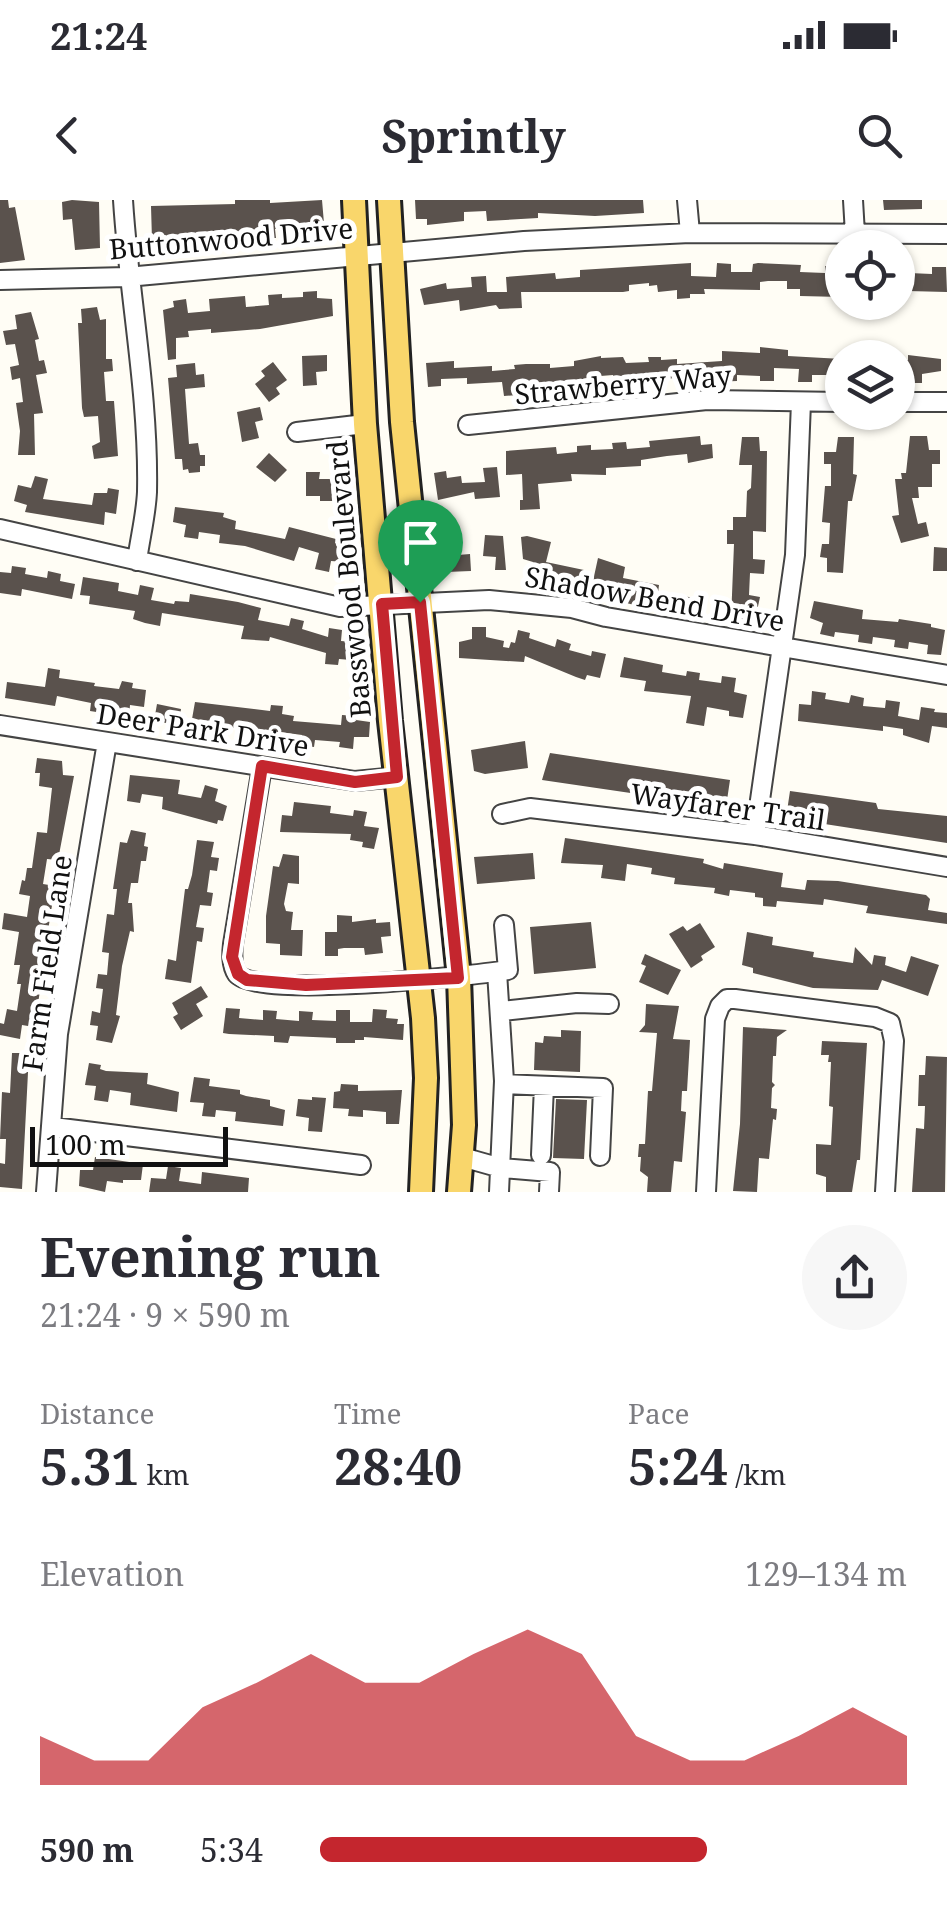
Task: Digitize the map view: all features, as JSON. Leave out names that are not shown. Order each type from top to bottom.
[{"type":"main road","name":"Basswood Boulevard","points":[[354,200],[365,424],[426,1078],[421,1192]]},
{"type":"main road","points":[[389,200],[402,422],[458,978],[464,1125],[459,1192]]},
{"type":"street","points":[[123,200],[146,477],[137,560]]},
{"type":"street","points":[[687,200],[690,233]]},
{"type":"street","points":[[853,200],[855,230]]},
{"type":"street","name":"Buttonwood Drive","points":[[0,280],[128,277],[524,241],[690,233],[825,234]]},
{"type":"street","name":"Buttonwood Drive","points":[[915,234],[947,234]]},
{"type":"street","name":"Strawberry Way","points":[[468,426],[707,400],[825,402]]},
{"type":"street","points":[[755,834],[795,555],[801,402]]},
{"type":"street","points":[[915,402],[947,402]]},
{"type":"street","points":[[297,432],[365,424]]},
{"type":"street","name":"Shadow Bend Drive","points":[[0,529],[340,607],[517,601],[947,675]]},
{"type":"street","name":"Deer Park Drive","points":[[0,725],[355,782],[397,777]]},
{"type":"street","name":"Farm Field Lane","points":[[46,1192],[58,1034],[108,742]]},
{"type":"street","points":[[262,766],[232,957],[238,974],[247,980],[306,985],[458,978],[508,970],[504,925]]},
{"type":"street","name":"Wayfarer Trail","points":[[502,814],[530,808],[755,834],[947,867]]},
{"type":"street","points":[[498,972],[504,1084],[500,1192]]},
{"type":"street","points":[[706,1192],[716,1019],[720,1006],[735,998],[875,1016],[890,1023],[894,1041],[884,1192]]},
{"type":"street","points":[[502,1011],[576,1003],[610,1004]]},
{"type":"street","points":[[504,1084],[603,1088],[600,1156]]},
{"type":"street","points":[[541,1154],[544,1086]]},
{"type":"street","points":[[53,1127],[361,1165]]},
{"type":"street","points":[[462,1158],[501,1168],[550,1172],[548,1192]]},
{"type":"building","points":[[0,200],[8,200],[9,208],[15,207],[25,260],[0,263]]},
{"type":"building","points":[[235,200],[322,200],[325,235],[296,234],[296,228],[275,229],[276,238],[240,237],[240,241],[164,246],[164,241],[152,240],[151,206],[235,204]]},
{"type":"building","points":[[415,200],[643,200],[644,213],[538,213],[538,218],[487,221],[486,211],[464,212],[464,221],[427,225],[427,219],[416,219]]},
{"type":"building","points":[[883,200],[922,200],[922,209],[884,210]]},
{"type":"building","points":[[62,202],[99,202],[100,248],[75,250],[72,219],[63,220]]},
{"type":"building","points":[[691,263],[691,276],[716,277],[717,263],[731,264],[731,272],[752,272],[753,264],[758,263],[801,265],[800,272],[825,273],[825,297],[800,296],[800,289],[787,289],[787,281],[768,281],[760,282],[760,290],[704,289],[705,294],[677,299],[677,290],[658,292],[657,285],[649,283],[629,285],[629,291],[623,292],[521,292],[522,308],[499,309],[496,305],[460,311],[459,300],[424,305],[420,289],[446,283],[447,289],[472,287],[471,277],[486,276],[487,292],[507,292],[506,277],[555,273],[556,279],[580,277],[580,270]]},
{"type":"building","points":[[932,267],[946,267],[947,292],[915,291],[915,273],[932,274]]},
{"type":"building","points":[[317,291],[317,298],[332,299],[333,316],[260,329],[188,331],[189,337],[176,338],[176,359],[168,360],[163,310],[174,307],[173,301],[186,299],[188,313],[210,311],[209,299],[245,296],[246,307],[269,305],[268,295],[303,297],[303,292]]},
{"type":"building","points":[[97,307],[100,320],[106,319],[106,359],[112,359],[113,371],[104,372],[106,401],[114,401],[118,456],[94,459],[92,446],[100,442],[98,416],[84,417],[82,408],[78,323],[82,323],[81,309]]},
{"type":"building","points":[[31,312],[39,339],[35,340],[39,361],[44,360],[47,373],[36,375],[43,413],[34,414],[35,455],[18,455],[16,403],[23,402],[20,378],[12,380],[10,367],[19,365],[15,344],[6,345],[3,331],[17,329],[15,315]]},
{"type":"building","points":[[760,347],[788,350],[788,356],[825,358],[825,375],[812,375],[812,382],[798,382],[799,369],[774,368],[774,381],[737,375],[737,381],[688,383],[687,377],[664,379],[664,385],[650,386],[650,378],[626,379],[627,388],[614,389],[613,375],[588,377],[588,390],[576,391],[576,382],[552,384],[553,392],[539,393],[539,385],[517,387],[518,395],[504,396],[502,382],[467,384],[467,378],[441,379],[441,386],[428,387],[426,363],[454,361],[454,368],[492,366],[492,371],[526,364],[574,366],[574,361],[601,356],[623,357],[626,363],[661,357],[677,359],[677,364],[722,361],[722,351],[760,353]]},
{"type":"building","points":[[327,355],[327,371],[316,372],[317,385],[303,386],[302,356]]},
{"type":"building","points":[[915,356],[941,359],[941,371],[922,374],[922,383],[915,383]]},
{"type":"building","points":[[273,362],[287,380],[276,388],[280,394],[269,402],[255,384],[265,376],[261,371]]},
{"type":"building","points":[[195,363],[196,375],[204,374],[205,387],[185,389],[189,444],[198,443],[200,455],[205,455],[205,466],[200,466],[200,472],[189,473],[188,469],[183,470],[182,459],[175,459],[168,378],[177,377],[176,365]]},
{"type":"building","points":[[260,407],[263,420],[255,422],[259,438],[242,442],[237,412]]},
{"type":"building","points":[[700,436],[701,445],[712,444],[713,458],[688,463],[687,454],[667,456],[641,460],[641,466],[606,468],[606,475],[571,474],[572,481],[538,484],[540,509],[520,510],[522,474],[506,475],[506,451],[556,447],[557,454],[577,452],[577,446],[613,449],[612,443],[626,442],[627,449],[650,447],[649,441]]},
{"type":"building","points":[[910,436],[927,436],[929,450],[940,450],[940,464],[932,464],[932,487],[918,487],[919,498],[912,498],[918,524],[926,522],[929,536],[901,543],[892,516],[899,515],[895,479],[902,479],[901,473],[906,473]]},
{"type":"building","points":[[742,437],[759,437],[760,451],[767,451],[766,532],[753,531],[753,559],[765,560],[764,574],[750,573],[749,595],[760,597],[757,611],[751,610],[747,623],[731,620],[734,544],[727,544],[727,530],[733,530],[733,517],[746,517],[747,491],[751,488],[752,465],[739,465]]},
{"type":"building","points":[[838,437],[854,437],[853,474],[857,475],[852,501],[848,501],[843,573],[827,572],[827,558],[820,557],[822,544],[829,544],[830,523],[822,522],[825,486],[831,486],[831,464],[824,464],[824,452],[836,452]]},
{"type":"building","points":[[269,453],[287,470],[275,482],[256,467]]},
{"type":"building","points":[[497,467],[500,497],[475,499],[474,492],[438,500],[434,473],[446,471],[447,478],[461,476],[462,483],[485,482],[483,468]]},
{"type":"building","points":[[306,472],[320,472],[319,479],[332,479],[333,501],[306,496]]},
{"type":"building","points":[[35,476],[48,479],[43,499],[92,505],[94,493],[107,493],[108,488],[119,490],[116,514],[105,512],[104,525],[25,512],[27,505],[14,501],[18,485],[31,488]]},
{"type":"building","points":[[175,507],[224,513],[223,517],[236,521],[235,529],[285,539],[289,527],[336,539],[335,543],[349,547],[345,562],[331,561],[329,572],[315,569],[319,553],[299,547],[294,561],[245,546],[219,543],[220,535],[199,532],[198,539],[184,537],[186,525],[173,522]]},
{"type":"building","points":[[485,535],[503,536],[506,570],[495,570],[496,557],[483,556]]},
{"type":"building","points":[[521,537],[551,542],[546,562],[584,570],[579,589],[529,575],[533,562],[523,559]]},
{"type":"building","points":[[934,547],[947,548],[947,571],[933,571]]},
{"type":"building","points":[[470,554],[471,571],[446,572],[446,556]]},
{"type":"building","points":[[598,558],[625,567],[623,578],[659,585],[657,601],[644,600],[642,607],[603,597],[606,584],[593,581]]},
{"type":"building","points":[[12,566],[26,568],[25,574],[47,578],[48,571],[61,574],[60,581],[75,584],[72,599],[22,589],[21,596],[0,593],[0,572],[11,573]]},
{"type":"building","points":[[83,577],[119,583],[118,591],[138,595],[140,585],[154,588],[151,600],[174,604],[189,602],[190,594],[238,602],[261,608],[258,620],[289,626],[291,618],[304,621],[302,629],[328,637],[329,628],[342,630],[341,641],[353,642],[351,660],[325,664],[326,653],[270,637],[269,641],[241,639],[244,626],[162,613],[160,626],[145,623],[133,619],[135,611],[89,604],[90,596],[80,595]]},
{"type":"building","points":[[673,595],[697,598],[694,615],[671,612]]},
{"type":"building","points":[[814,601],[863,610],[862,619],[931,624],[945,630],[941,655],[927,654],[928,645],[909,642],[908,649],[894,647],[895,640],[873,637],[872,644],[858,642],[859,635],[820,634],[823,623],[810,618]]},
{"type":"building","points":[[472,627],[486,627],[486,637],[504,641],[503,647],[515,643],[518,630],[555,647],[557,639],[571,644],[569,650],[591,656],[592,651],[606,654],[600,678],[587,675],[585,680],[525,656],[524,662],[459,658],[459,642],[472,639]]},
{"type":"building","points":[[624,657],[663,665],[662,672],[686,676],[687,671],[700,673],[699,680],[721,683],[722,676],[736,678],[734,692],[747,695],[743,718],[707,707],[704,726],[686,723],[691,696],[644,691],[646,681],[620,677]]},
{"type":"building","points":[[48,668],[60,670],[59,678],[95,683],[94,686],[119,689],[122,681],[133,683],[132,688],[146,690],[144,707],[130,705],[129,717],[90,711],[91,703],[57,696],[55,706],[5,698],[7,682],[45,687]]},
{"type":"building","points":[[812,691],[826,693],[825,699],[849,703],[851,695],[864,698],[863,706],[885,708],[886,700],[900,702],[898,716],[919,720],[921,707],[935,709],[934,712],[947,713],[947,728],[932,726],[929,743],[903,735],[903,729],[883,726],[883,731],[798,721],[799,704],[811,705]]},
{"type":"building","points":[[195,702],[270,711],[271,705],[283,706],[282,714],[294,716],[293,721],[341,725],[342,715],[357,716],[356,720],[370,722],[369,737],[354,737],[353,749],[339,747],[340,742],[315,740],[314,747],[301,745],[302,735],[280,732],[278,742],[241,735],[241,729],[217,725],[217,730],[202,728],[203,720],[192,719]]},
{"type":"building","points":[[157,704],[181,709],[179,725],[154,721]]},
{"type":"building","points":[[525,741],[528,768],[485,774],[474,771],[471,750]]},
{"type":"building","points":[[550,753],[730,780],[726,807],[542,780]]},
{"type":"building","points":[[37,758],[62,761],[63,775],[74,776],[58,860],[47,859],[43,884],[55,886],[48,931],[43,931],[40,955],[46,955],[34,1027],[22,1025],[20,1039],[0,1035],[0,1023],[4,1024],[7,1009],[17,1011],[21,984],[17,984],[20,965],[14,965],[19,932],[2,929],[4,913],[27,917],[30,896],[19,894],[22,880],[25,881],[27,868],[32,868],[37,832],[47,833],[52,788],[39,786],[40,773],[35,773]]},
{"type":"building","points":[[130,775],[180,780],[178,794],[201,798],[205,785],[218,789],[215,801],[227,806],[223,821],[218,820],[217,824],[162,809],[163,797],[142,794],[140,803],[127,801]]},
{"type":"building","points":[[790,791],[876,803],[878,809],[947,816],[947,843],[786,818]]},
{"type":"building","points":[[294,802],[331,806],[330,813],[353,816],[354,810],[367,812],[364,826],[379,828],[374,849],[350,840],[351,834],[280,832],[282,815],[292,816]]},
{"type":"building","points":[[131,830],[146,833],[144,846],[148,847],[138,883],[131,883],[128,903],[132,903],[134,932],[130,931],[122,966],[116,1015],[120,1016],[112,1043],[96,1040],[98,1026],[90,1025],[92,1011],[100,1013],[103,989],[96,988],[98,974],[107,975],[109,953],[102,952],[107,914],[114,915],[117,889],[113,889],[120,842],[127,843]]},
{"type":"building","points":[[565,838],[704,859],[703,863],[723,869],[724,863],[783,873],[781,887],[805,890],[807,880],[838,881],[926,895],[930,899],[928,910],[947,913],[947,924],[866,913],[868,906],[824,899],[823,905],[777,901],[776,907],[763,906],[763,898],[755,897],[755,893],[730,890],[729,896],[714,893],[715,888],[674,884],[675,878],[651,874],[652,868],[627,864],[625,881],[601,878],[603,865],[561,863]]},
{"type":"building","points":[[197,840],[214,842],[211,857],[219,858],[217,871],[210,870],[207,892],[213,893],[211,906],[200,905],[196,927],[204,928],[202,942],[197,941],[191,983],[165,979],[168,959],[176,961],[185,889],[192,875]]},
{"type":"building","points":[[533,853],[535,879],[477,884],[474,857]]},
{"type":"building","points":[[283,854],[299,856],[299,884],[288,883],[284,904],[286,911],[293,912],[291,930],[303,930],[302,956],[280,955],[280,944],[266,943],[273,866],[279,867]]},
{"type":"building","points":[[337,915],[352,916],[352,922],[390,922],[391,936],[381,937],[383,953],[365,955],[364,948],[344,948],[338,949],[338,956],[325,956],[325,932],[337,932]]},
{"type":"building","points":[[591,922],[596,968],[534,974],[530,927]]},
{"type":"building","points":[[700,923],[715,947],[691,968],[669,934],[683,926],[687,931]]},
{"type":"building","points":[[747,932],[773,937],[772,945],[814,952],[813,957],[853,963],[855,947],[872,965],[874,955],[886,957],[885,965],[906,972],[911,956],[939,965],[928,996],[882,980],[878,990],[813,988],[753,973],[753,968],[742,965]]},
{"type":"building","points":[[645,954],[681,970],[668,995],[639,982],[646,966],[641,964]]},
{"type":"building","points":[[201,986],[208,997],[196,1004],[203,1016],[181,1030],[173,1017],[178,1014],[172,1003]]},
{"type":"building","points":[[646,1004],[679,1006],[673,1039],[690,1040],[687,1091],[682,1091],[681,1111],[686,1112],[682,1162],[674,1161],[671,1192],[647,1192],[648,1177],[640,1171],[638,1157],[639,1144],[645,1144],[657,1033],[639,1032],[645,1025]]},
{"type":"building","points":[[226,1008],[240,1009],[239,1018],[263,1020],[263,1010],[277,1011],[276,1019],[299,1021],[299,1011],[313,1012],[312,1020],[336,1021],[336,1010],[350,1010],[350,1022],[372,1022],[373,1009],[387,1010],[386,1018],[404,1024],[403,1040],[364,1037],[355,1043],[336,1043],[336,1038],[290,1036],[288,1043],[274,1042],[274,1036],[223,1033]]},
{"type":"building","points":[[743,1027],[787,1030],[777,1037],[773,1056],[775,1085],[771,1108],[777,1109],[776,1120],[773,1119],[769,1159],[759,1158],[757,1192],[733,1191]]},
{"type":"building","points":[[561,1030],[581,1031],[580,1072],[534,1070],[535,1042],[543,1043],[544,1036],[561,1037]]},
{"type":"building","points":[[822,1041],[867,1043],[860,1160],[852,1192],[826,1192],[826,1177],[816,1174],[816,1144],[831,1145],[833,1107],[829,1106],[831,1062],[829,1055],[821,1055]]},
{"type":"building","points":[[12,1053],[29,1053],[22,1189],[0,1187],[6,1139],[0,1139],[2,1092],[10,1093]]},
{"type":"building","points":[[926,1056],[947,1057],[945,1192],[912,1192],[916,1128],[924,1129],[925,1106],[918,1106],[919,1075],[925,1075]]},
{"type":"building","points":[[89,1063],[101,1065],[100,1069],[106,1071],[148,1073],[147,1084],[179,1092],[177,1112],[130,1105],[131,1093],[110,1090],[108,1102],[94,1100],[96,1086],[85,1085]]},
{"type":"building","points":[[194,1077],[210,1079],[209,1086],[240,1090],[246,1096],[270,1100],[270,1106],[285,1110],[283,1126],[235,1121],[236,1112],[216,1110],[215,1117],[202,1116],[204,1103],[190,1102]]},
{"type":"building","points":[[341,1084],[358,1085],[358,1091],[402,1090],[399,1124],[386,1124],[386,1112],[363,1110],[363,1117],[348,1116],[349,1109],[333,1108],[334,1092],[340,1091]]},
{"type":"building","points":[[326,1098],[322,1132],[308,1131],[309,1118],[296,1116],[298,1099]]},
{"type":"building","points":[[556,1099],[587,1100],[584,1159],[553,1158]]},
{"type":"building","points":[[95,1157],[143,1164],[141,1180],[107,1181],[105,1192],[79,1186],[80,1170],[93,1170]]},
{"type":"building","points":[[168,1166],[181,1168],[179,1181],[201,1184],[202,1172],[249,1178],[248,1192],[149,1192],[151,1178],[166,1179]]},
{"type":"route","points":[[420,602],[458,978],[306,985],[247,980],[238,974],[232,957],[262,766],[355,782],[397,777],[382,604],[420,602]]}]
